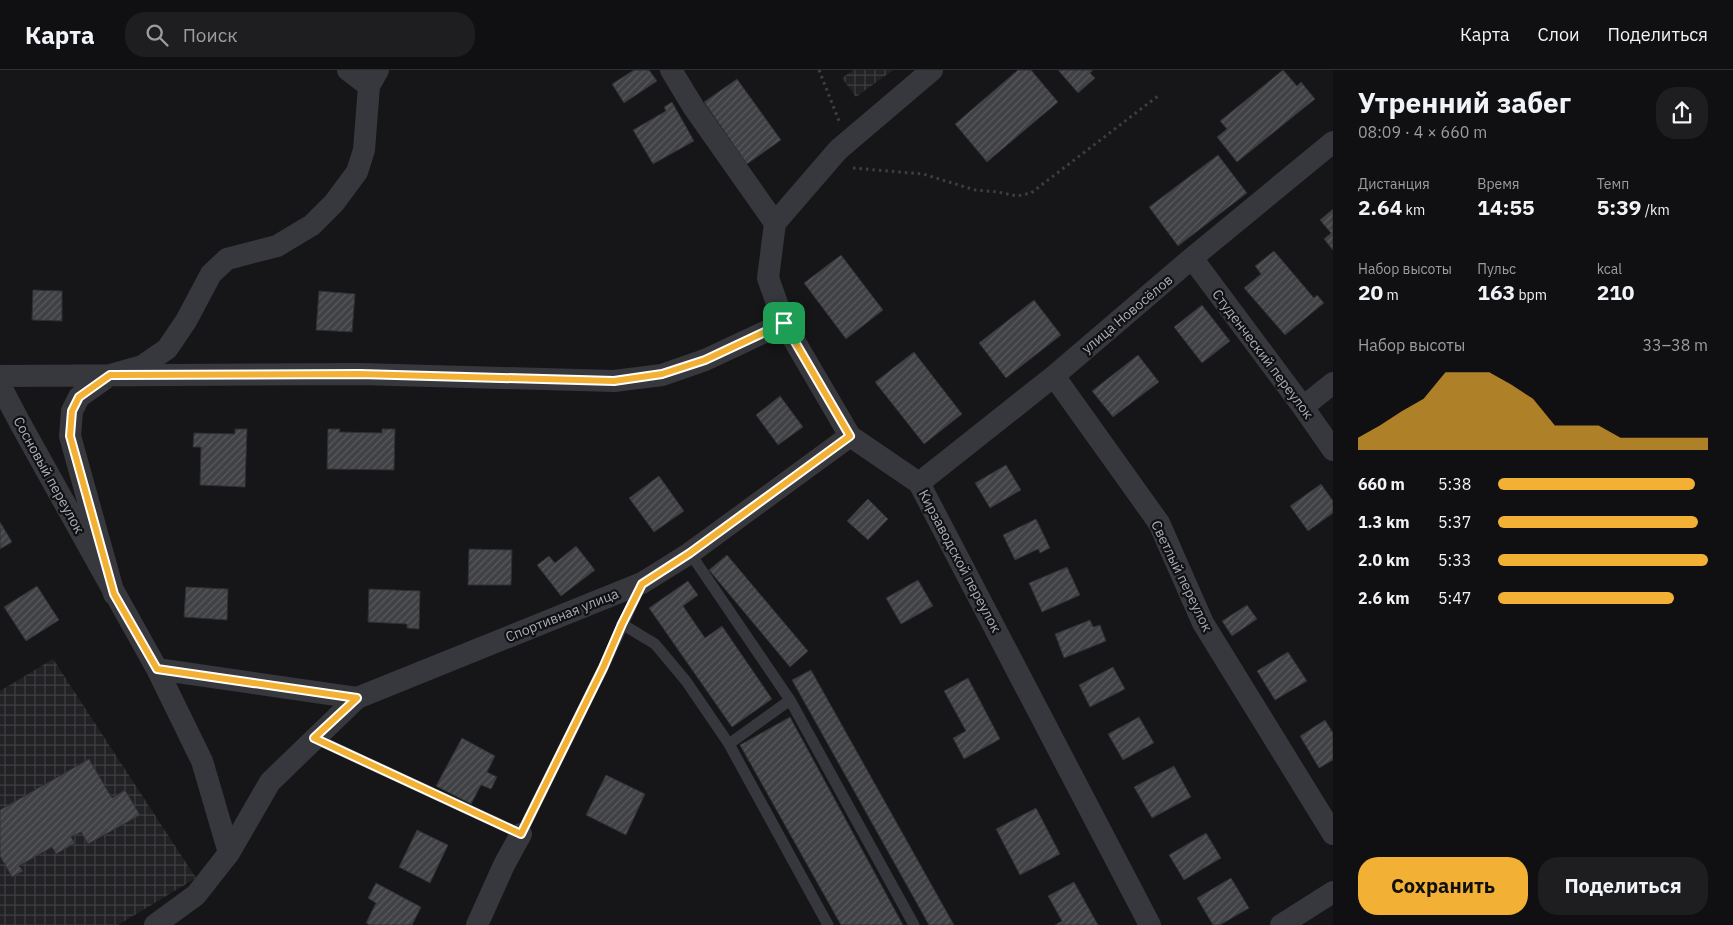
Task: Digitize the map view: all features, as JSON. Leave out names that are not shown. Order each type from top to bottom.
[{"type":"street","points":[[114,594],[70,436],[72,411],[79,397],[110,375],[142,366],[167,348],[186,321],[211,274],[227,259],[277,246],[312,225],[334,203],[357,172],[364,150],[373,78],[348,70]]},
{"type":"street","points":[[671,70],[694,108],[775,222],[838,150],[932,70]]},
{"type":"street","name":"улица Новосёлов","points":[[919,483],[1054,376],[1192,258],[1333,142]]},
{"type":"street","name":"Кирзаводской переулок","points":[[775,222],[768,278],[784,323],[850,436],[919,483],[1150,925]]},
{"type":"street","name":"Студенческий переулок","points":[[1192,258],[1333,450]]},
{"type":"street","points":[[0,376],[360,374],[614,381],[662,374],[705,360],[784,323]]},
{"type":"street","name":"Светлый переулок","points":[[1054,376],[1159,523],[1203,623],[1333,834]]},
{"type":"street","points":[[1303,407],[1333,383]]},
{"type":"street","name":"Сосновый переулок","points":[[0,385],[157,669]]},
{"type":"street","name":"Спортивная улица","points":[[155,925],[196,895],[229,853],[270,782],[357,698],[642,584],[690,553],[850,436]]},
{"type":"street","points":[[157,669],[357,698]]},
{"type":"street","points":[[157,669],[202,761],[229,853]]},
{"type":"street","points":[[477,925],[504,865],[521,834]]},
{"type":"street","points":[[1281,925],[1333,892]]},
{"type":"lane","points":[[690,553],[790,700],[914,925]]},
{"type":"lane","points":[[314,738],[521,834],[642,584]]},
{"type":"lane","points":[[622,624],[655,644],[686,681],[729,744],[828,925]]},
{"type":"lane","points":[[729,744],[790,700]]},
{"type":"path","points":[[819,70],[847,142]]},
{"type":"path","points":[[822,167],[923,174],[976,190],[1017,196],[1031,193],[1158,96]]},
{"type":"shaded area","points":[[853,70],[893,70],[856,97],[842,78]]},
{"type":"shaded area","points":[[53,659],[196,878],[118,925],[0,925],[0,691]]},
{"type":"building","points":[[634,70],[649,70],[657,81],[624,103],[612,84]]},
{"type":"building","points":[[1018,70],[1031,70],[1058,102],[987,162],[955,124]]},
{"type":"building","points":[[1058,70],[1093,70],[1090,73],[1095,78],[1078,93]]},
{"type":"building","points":[[1283,70],[1297,86],[1301,82],[1315,99],[1237,162],[1217,137],[1227,129],[1220,121]]},
{"type":"building","points":[[737,79],[781,140],[747,164],[704,102]]},
{"type":"building","points":[[672,102],[694,141],[653,164],[633,130],[666,111],[664,107]]},
{"type":"building","points":[[1218,155],[1247,193],[1178,246],[1149,207]]},
{"type":"building","points":[[1333,209],[1333,250],[1324,239],[1331,233],[1320,220]]},
{"type":"building","points":[[1274,251],[1314,298],[1317,295],[1324,303],[1285,335],[1244,288],[1261,274],[1255,266]]},
{"type":"building","points":[[841,255],[883,310],[846,339],[804,283]]},
{"type":"building","points":[[33,290],[62,291],[62,321],[32,320]]},
{"type":"building","points":[[319,291],[355,294],[352,332],[316,330]]},
{"type":"building","points":[[1034,300],[1061,335],[1006,378],[979,343]]},
{"type":"building","points":[[1202,305],[1230,341],[1202,363],[1174,327]]},
{"type":"building","points":[[914,352],[962,414],[924,444],[875,382]]},
{"type":"building","points":[[1138,355],[1159,382],[1113,417],[1092,391]]},
{"type":"building","points":[[780,396],[803,427],[778,445],[756,415]]},
{"type":"building","points":[[235,429],[247,429],[245,487],[200,485],[201,447],[193,447],[194,433],[235,434]]},
{"type":"building","points":[[328,429],[340,429],[339,432],[382,433],[382,429],[395,429],[394,470],[327,469]]},
{"type":"building","points":[[1006,465],[1021,490],[990,508],[975,483]]},
{"type":"building","points":[[659,476],[684,511],[654,532],[629,498]]},
{"type":"building","points":[[1321,484],[1333,501],[1333,513],[1308,531],[1290,506]]},
{"type":"building","points":[[868,499],[888,519],[868,540],[847,521]]},
{"type":"building","points":[[1036,519],[1050,548],[1040,553],[1038,549],[1015,560],[1003,535]]},
{"type":"building","points":[[0,522],[12,542],[0,549]]},
{"type":"building","points":[[576,546],[595,570],[561,596],[537,565],[549,556],[555,563]]},
{"type":"building","points":[[469,549],[512,550],[511,585],[468,585]]},
{"type":"building","points":[[727,555],[808,651],[790,667],[709,570]]},
{"type":"building","points":[[1067,567],[1080,595],[1042,612],[1029,583]]},
{"type":"building","points":[[918,580],[933,606],[901,624],[886,598]]},
{"type":"building","points":[[688,581],[698,595],[683,606],[705,638],[722,626],[772,699],[732,727],[649,608]]},
{"type":"building","points":[[37,586],[59,620],[26,641],[4,607]]},
{"type":"building","points":[[186,587],[228,589],[227,620],[184,617]]},
{"type":"building","points":[[369,589],[420,591],[419,629],[407,628],[407,624],[368,622]]},
{"type":"building","points":[[1247,605],[1257,619],[1232,636],[1222,621]]},
{"type":"building","points":[[1090,620],[1093,627],[1100,625],[1106,641],[1064,658],[1055,634]]},
{"type":"building","points":[[1288,652],[1307,681],[1275,700],[1257,671]]},
{"type":"building","points":[[1113,667],[1125,689],[1090,707],[1079,685]]},
{"type":"building","points":[[811,670],[954,925],[929,925],[792,680]]},
{"type":"building","points":[[968,678],[1000,739],[964,759],[953,738],[966,731],[944,691]]},
{"type":"building","points":[[790,717],[903,925],[841,925],[740,745]]},
{"type":"building","points":[[1139,717],[1154,743],[1123,760],[1108,734]]},
{"type":"building","points":[[1325,720],[1333,733],[1333,760],[1319,768],[1300,736]]},
{"type":"building","points":[[462,738],[495,756],[487,772],[497,777],[491,789],[481,785],[471,804],[436,786]]},
{"type":"building","points":[[89,759],[112,798],[125,790],[140,815],[88,844],[81,832],[71,837],[75,843],[56,854],[52,847],[19,866],[23,871],[12,877],[0,856],[0,810]]},
{"type":"building","points":[[1174,766],[1191,797],[1152,818],[1134,787]]},
{"type":"building","points":[[606,775],[645,794],[626,835],[586,815]]},
{"type":"building","points":[[1036,808],[1060,854],[1020,875],[996,829]]},
{"type":"building","points":[[417,830],[448,845],[430,883],[399,867]]},
{"type":"building","points":[[1206,833],[1221,858],[1184,880],[1169,855]]},
{"type":"building","points":[[1231,878],[1249,908],[1220,925],[1213,925],[1197,898]]},
{"type":"building","points":[[1074,882],[1098,925],[1055,925],[1062,921],[1048,896]]},
{"type":"building","points":[[376,883],[421,907],[412,925],[370,925],[366,923],[376,903],[368,898]]},
{"type":"route","points":[[784,323],[850,436],[690,553],[642,584],[521,834],[314,738],[357,698],[157,669],[114,594],[70,436],[72,411],[79,397],[110,375],[360,374],[614,381],[662,374],[705,360],[784,323]]}]
